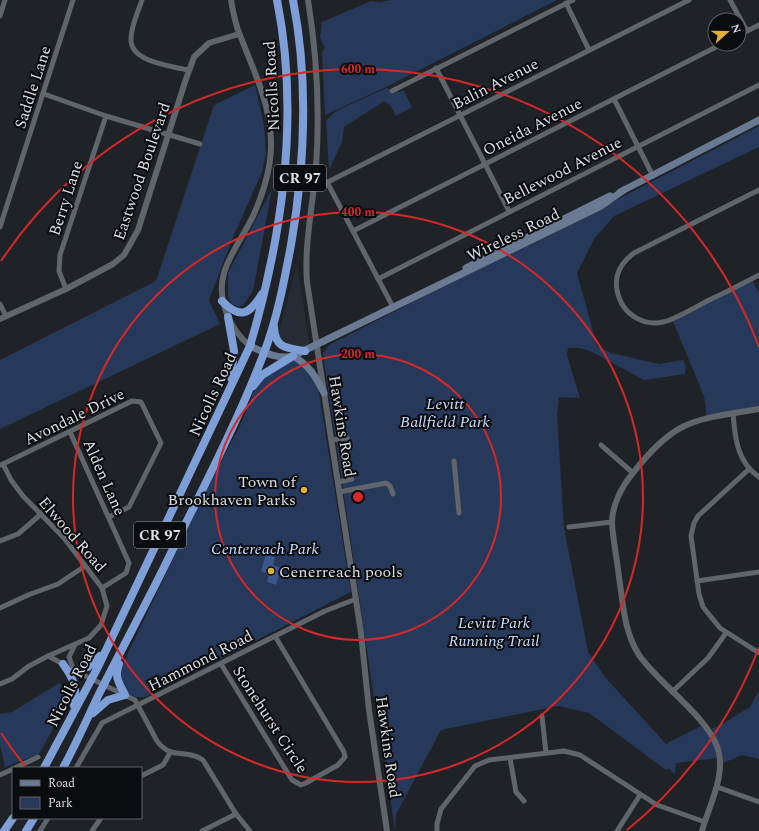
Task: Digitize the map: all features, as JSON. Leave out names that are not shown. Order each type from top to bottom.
[{"type":"highway","name":"Nicolls Road","points":[[45,767],[70,722],[104,653],[250,346],[266,286],[287,156],[288,98],[286,59],[277,0]]},
{"type":"highway","name":"Nicolls Road","points":[[63,767],[199,497],[247,393],[264,353],[273,324],[286,270],[294,226],[303,151],[304,93],[299,40],[293,0]]},
{"type":"highway","points":[[222,301],[235,312],[246,312],[255,306],[266,286]]},
{"type":"highway","points":[[228,317],[234,351],[228,391]]},
{"type":"highway","points":[[273,324],[274,335],[280,345],[305,351]]},
{"type":"highway","points":[[247,393],[262,375],[293,356]]},
{"type":"highway","points":[[86,721],[102,703],[125,695],[116,675],[124,646]]},
{"type":"highway","points":[[74,671],[88,667],[104,653]]},
{"type":"highway","points":[[62,664],[72,677],[76,687],[70,722]]},
{"type":"highway","points":[[4,831],[12,819]]},
{"type":"highway","points":[[26,831],[33,819]]},
{"type":"main road","name":"Wireless Road","points":[[653,176],[671,164],[759,120]]},
{"type":"main road","name":"Wireless Road","points":[[316,346],[413,297],[455,273],[599,201],[653,176],[673,169],[759,125]]},
{"type":"main road","points":[[250,346],[264,353],[285,357],[293,356],[316,346]]},
{"type":"main road","points":[[293,356],[302,361],[315,376],[324,393]]},
{"type":"street","points":[[0,16],[5,0]]},
{"type":"street","name":"Saddle Lane","points":[[0,227],[73,0]]},
{"type":"street","points":[[142,0],[132,31],[131,42],[133,48],[139,55],[147,59],[188,70]]},
{"type":"street","points":[[230,0],[239,34],[252,64],[264,101],[270,133],[271,157],[262,191],[254,215],[228,260],[221,284],[222,301],[228,317],[237,333],[250,346]]},
{"type":"street","name":"Hawkins Road","points":[[308,0],[314,36],[318,88],[317,150],[306,266],[316,346],[356,598],[369,710],[387,831]]},
{"type":"street","points":[[392,91],[573,0]]},
{"type":"street","name":"Balin Avenue","points":[[314,189],[689,0]]},
{"type":"street","points":[[730,0],[737,12]]},
{"type":"street","points":[[566,3],[589,50]]},
{"type":"street","points":[[747,31],[759,25]]},
{"type":"street","name":"Eastwood Boulevard","points":[[0,319],[66,289],[113,264],[128,249],[138,230],[188,70],[194,57],[205,46],[239,34]]},
{"type":"street","name":"Oneida Avenue","points":[[353,231],[707,52]]},
{"type":"street","points":[[436,68],[509,211]]},
{"type":"street","name":"Bellewood Avenue","points":[[378,278],[759,85]]},
{"type":"street","points":[[44,94],[106,116],[200,144]]},
{"type":"street","points":[[614,99],[653,176]]},
{"type":"street","name":"Berry Lane","points":[[66,289],[59,271],[60,255],[106,116]]},
{"type":"street","points":[[328,182],[393,307]]},
{"type":"street","points":[[759,190],[634,253],[626,259],[619,269],[616,287],[618,296],[625,310],[637,319],[653,323],[672,320],[759,275]]},
{"type":"street","points":[[0,304],[6,316]]},
{"type":"street","name":"Avondale Drive","points":[[2,465],[132,401],[137,401],[145,406],[161,439],[161,443],[129,507],[109,517]]},
{"type":"street","points":[[702,831],[717,786],[720,758],[716,744],[709,731],[644,662],[630,638],[624,615],[612,522],[619,495],[633,473],[652,449],[675,430],[700,419],[759,409]]},
{"type":"street","points":[[733,414],[736,444],[749,469],[759,477]]},
{"type":"street","name":"Alden Lane","points":[[70,432],[109,517],[128,563],[126,573],[102,588]]},
{"type":"street","points":[[331,440],[347,438]]},
{"type":"street","points":[[600,445],[633,473]]},
{"type":"street","points":[[454,461],[459,513]]},
{"type":"street","name":"Elwood Road","points":[[2,465],[17,488],[64,538],[102,588],[106,606],[101,625],[89,638],[75,644]]},
{"type":"street","points":[[749,469],[698,516],[694,523],[691,536],[697,581],[703,607],[715,624],[726,633],[759,653]]},
{"type":"street","points":[[338,482],[352,479]]},
{"type":"street","points":[[339,492],[386,483],[390,486],[392,494]]},
{"type":"street","points":[[0,541],[18,534],[41,514]]},
{"type":"street","points":[[569,528],[612,522]]},
{"type":"street","points":[[0,608],[28,595],[58,584],[86,566]]},
{"type":"street","points":[[697,581],[759,572]]},
{"type":"street","name":"Hammond Road","points":[[77,767],[102,723],[325,610],[356,598]]},
{"type":"street","points":[[672,692],[708,658],[726,633]]},
{"type":"street","name":"Stonehurst Circle","points":[[220,664],[292,780],[300,785],[306,783],[338,765],[345,757],[344,752],[275,636]]},
{"type":"street","points":[[0,684],[12,679],[29,666],[75,644]]},
{"type":"street","points":[[74,671],[69,653],[75,644]]},
{"type":"street","points":[[48,656],[74,671],[135,700],[161,747],[170,753],[196,755],[203,760],[236,814],[250,831]]},
{"type":"street","points":[[542,716],[546,752]]},
{"type":"street","points":[[437,831],[436,824],[441,809],[470,770],[489,760],[564,751],[580,755],[657,805],[705,822]]},
{"type":"street","points":[[142,776],[163,765],[170,753]]},
{"type":"street","points":[[16,767],[38,757]]},
{"type":"street","points":[[510,758],[516,792],[524,801]]},
{"type":"street","points":[[0,775],[12,769]]},
{"type":"street","points":[[717,786],[759,802]]},
{"type":"street","points":[[617,831],[640,795]]},
{"type":"street","points":[[202,831],[236,814]]},
{"type":"street","points":[[40,831],[47,819]]},
{"type":"street","points":[[92,831],[100,819]]},
{"type":"shaded area","points":[[297,264],[310,347],[289,347],[277,339]]},
{"type":"shaded area","points":[[266,554],[275,557],[273,565],[281,568],[276,585],[267,582],[269,574],[261,571]]},
{"type":"green space","points":[[391,0],[557,0],[384,88],[325,115],[322,51],[325,49],[320,37],[322,22],[371,1],[380,2]]},
{"type":"green space","points":[[255,85],[264,125],[266,153],[262,172],[231,242],[209,300],[220,324],[0,429],[0,360],[156,281],[214,105]]},
{"type":"green space","points":[[387,88],[394,92],[404,91],[412,107],[396,116],[390,105],[384,101],[344,127],[342,142],[329,170],[326,121],[336,111]]},
{"type":"green space","points":[[759,126],[759,147],[614,216],[594,239],[577,273],[597,346],[611,353],[659,364],[683,360],[686,366],[685,374],[644,380],[590,351],[579,348],[568,348],[567,355],[580,398],[559,397],[557,415],[564,528],[588,652],[605,677],[666,744],[701,726],[713,742],[717,758],[676,763],[675,774],[668,768],[666,770],[589,713],[558,706],[441,730],[396,814],[395,831],[323,354],[329,345],[526,244],[528,246]]},
{"type":"green space","points":[[272,189],[253,291],[244,304],[239,307],[232,304],[228,297],[228,273]]},
{"type":"green space","points":[[752,279],[759,294],[759,409],[707,418],[704,396],[672,319]]},
{"type":"green space","name":"Centereach Park","points":[[298,359],[304,361],[315,369],[351,592],[145,697],[134,696],[127,692],[124,688],[118,674],[209,484],[240,426],[257,383],[288,361]]},
{"type":"green space","points":[[59,683],[71,696],[39,754],[5,767],[0,745],[0,714],[12,712]]},
{"type":"green space","points":[[759,690],[759,759],[742,755],[723,763],[712,728],[717,727],[750,707]]},
{"type":"place","name":"Town of Brookhaven Parks","points":[[304,490]]},
{"type":"place","name":"Cenerreach pools","points":[[271,571]]},
{"type":"park label","name":"Levitt Ballfield Park","points":[[445,412]]},
{"type":"park label","name":"Levitt Park Running Trail","points":[[494,631]]}]
